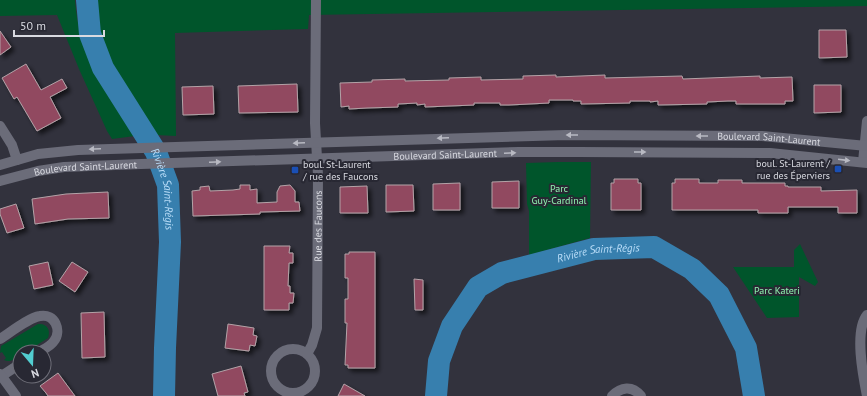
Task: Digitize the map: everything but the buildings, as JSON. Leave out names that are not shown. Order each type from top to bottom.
[{"type":"street","name":"Rue des Faucons","points":[[307,354],[312,345],[317,328],[318,159],[315,122],[316,0]]},
{"type":"street","points":[[865,162],[867,121]]},
{"type":"street","points":[[0,126],[12,145],[17,160]]},
{"type":"street","name":"Boulevard Saint-Laurent","points":[[0,164],[32,155],[51,152],[134,148],[566,135],[762,136],[866,145]]},
{"type":"street","name":"Boulevard Saint-Laurent","points":[[0,181],[23,174],[52,169],[141,164],[526,152],[770,153],[865,162]]},
{"type":"street","points":[[0,339],[32,318],[48,315],[54,320],[56,326],[56,336],[52,344]]},
{"type":"street","points":[[866,316],[862,322],[860,338],[867,396]]},
{"type":"street","points":[[293,349],[300,350],[307,354],[312,359],[315,366],[315,373],[310,385],[305,390],[298,393],[284,391],[278,387],[274,381],[272,367],[279,354],[286,350],[293,349]]},
{"type":"street","points":[[12,369],[0,376],[16,396]]},
{"type":"street","points":[[612,396],[624,388],[631,388],[641,396]]},
{"type":"green space","points":[[0,0],[75,0],[77,18],[89,60],[113,103],[135,136],[112,139],[79,69],[57,15],[0,16]]},
{"type":"green space","points":[[95,0],[867,0],[867,6],[309,15],[308,29],[175,33],[176,136],[156,135],[125,91],[113,67],[103,40],[99,27]]},
{"type":"green space","name":"Parc Guy-Cardinal","points":[[591,162],[590,238],[529,255],[529,211],[527,204],[526,163]]},
{"type":"green space","name":"Parc Kateri","points":[[800,244],[818,282],[815,286],[799,277],[799,317],[767,318],[733,267],[794,267],[794,250]]},
{"type":"green space","points":[[38,324],[46,326],[49,330],[48,338],[39,344],[12,344],[12,360],[4,360],[6,358],[2,352],[0,353],[1,346]]},
{"type":"waterway","name":"Rivière Saint-Régis","points":[[87,0],[90,34],[103,68],[156,152],[168,185],[170,242],[164,396]]},
{"type":"waterway","name":"Rivière Saint-Régis","points":[[436,396],[439,361],[452,326],[478,287],[502,273],[594,249],[654,247],[692,269],[719,295],[746,348],[754,396]]},
{"type":"place","name":"boul. St-Laurent / rue des Éperviers","points":[[838,169]]},
{"type":"place","name":"boul. St-Laurent / rue des Faucons","points":[[295,170]]}]
